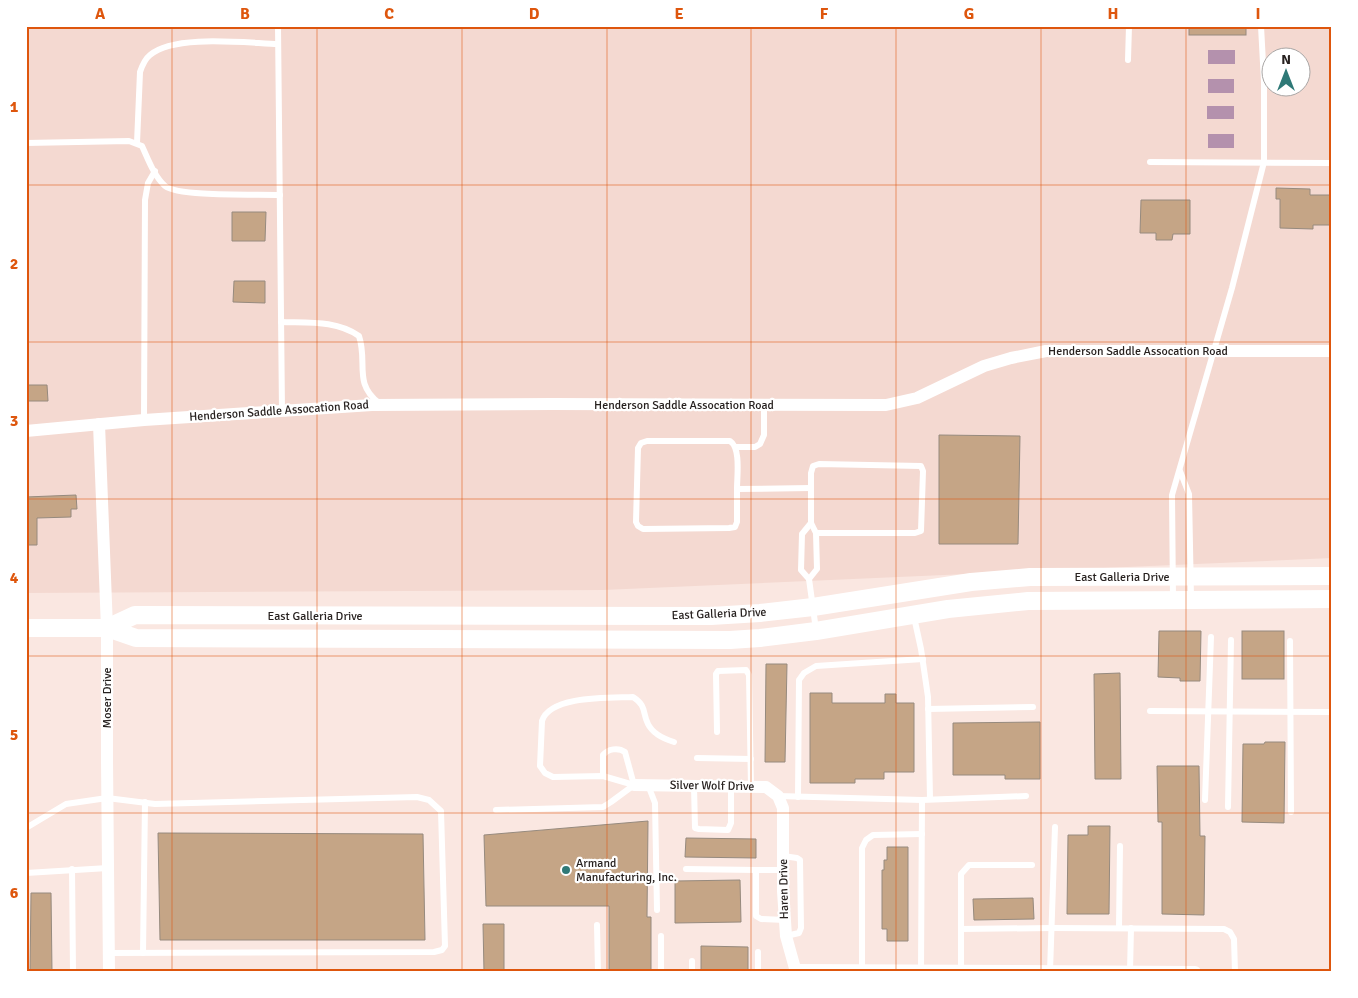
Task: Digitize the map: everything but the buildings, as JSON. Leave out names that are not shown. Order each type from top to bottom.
[{"type":"main road","name":"East Galleria Drive","points":[[107,628],[135,615],[692,616],[760,613],[812,607],[936,586],[1030,577],[1332,576]]},
{"type":"main road","name":"East Galleria Drive","points":[[26,628],[107,628],[136,638],[705,640],[760,638],[816,632],[988,604],[1028,601],[1332,599]]},
{"type":"street","name":"Henderson Saddle Assocation Road","points":[[26,431],[144,420],[382,405],[886,405],[918,398],[984,366],[1046,351],[1332,351]]},
{"type":"street","name":"Moser Drive","points":[[99,424],[107,628],[109,972]]},
{"type":"street","name":"Silver Wolf Drive","points":[[634,785],[766,787],[780,800]]},
{"type":"street","name":"Haren Drive","points":[[780,800],[786,936],[796,971]]},
{"type":"street","points":[[796,971],[1195,972]]},
{"type":"lane","points":[[278,26],[282,411]]},
{"type":"lane","points":[[1128,60],[1129,26]]},
{"type":"lane","points":[[1173,599],[1172,495],[1214,351],[1264,162],[1264,82],[1261,26]]},
{"type":"lane","points":[[137,143],[140,72],[150,55],[169,46],[190,42],[278,44]]},
{"type":"lane","points":[[26,142],[129,141],[142,146],[166,187],[184,192],[280,195]]},
{"type":"lane","points":[[1150,162],[1332,163]]},
{"type":"lane","points":[[144,420],[145,200],[148,183],[155,171]]},
{"type":"lane","points":[[281,322],[332,324],[358,336],[362,349],[362,371],[366,390],[382,405]]},
{"type":"lane","points":[[736,447],[755,447],[760,444],[764,435],[764,406]]},
{"type":"lane","points":[[647,441],[730,441],[736,447],[737,489],[737,522],[734,527],[643,529],[636,522],[638,448],[647,441]]},
{"type":"lane","points":[[809,579],[817,569],[816,533],[810,523],[812,472],[814,466],[819,464],[921,466],[923,471],[921,531],[915,533],[816,533]]},
{"type":"lane","points":[[1180,471],[1190,494],[1192,599]]},
{"type":"lane","points":[[737,489],[811,488]]},
{"type":"lane","points":[[810,523],[802,534],[801,570],[809,579],[816,632]]},
{"type":"lane","points":[[913,615],[923,659],[928,709],[930,799]]},
{"type":"lane","points":[[1205,800],[1211,637]]},
{"type":"lane","points":[[1228,807],[1231,640]]},
{"type":"lane","points":[[1290,641],[1291,812]]},
{"type":"lane","points":[[798,796],[799,680],[804,673],[816,666],[923,659]]},
{"type":"lane","points":[[717,732],[716,674],[718,671],[746,670],[749,675],[751,787]]},
{"type":"lane","points":[[634,785],[603,776],[553,777],[545,773],[540,766],[544,714],[556,705],[584,699],[633,697],[640,701],[648,724],[654,731],[674,742]]},
{"type":"lane","points":[[928,709],[1033,707]]},
{"type":"lane","points":[[1150,711],[1332,712]]},
{"type":"lane","points":[[603,776],[603,755],[606,751],[612,749],[622,749],[625,752],[634,785]]},
{"type":"lane","points":[[697,758],[751,759]]},
{"type":"lane","points":[[496,810],[603,807],[634,785]]},
{"type":"lane","points":[[648,785],[655,803],[657,910]]},
{"type":"lane","points":[[694,786],[695,828],[728,830],[731,823],[731,786]]},
{"type":"lane","points":[[26,828],[66,804],[107,798],[155,804],[417,796],[429,800],[441,811],[445,946],[442,950],[434,952],[109,953]]},
{"type":"lane","points":[[780,800],[798,796],[922,800],[1026,796]]},
{"type":"lane","points":[[921,970],[922,800]]},
{"type":"lane","points":[[143,953],[145,802]]},
{"type":"lane","points":[[1050,971],[1055,827]]},
{"type":"lane","points":[[858,971],[862,848],[866,840],[874,835],[922,834]]},
{"type":"lane","points":[[1119,928],[1120,846]]},
{"type":"lane","points":[[783,856],[800,860],[801,928],[799,933],[786,936]]},
{"type":"lane","points":[[962,971],[961,874],[969,866],[1032,865]]},
{"type":"lane","points":[[26,872],[108,868]]},
{"type":"lane","points":[[72,869],[73,972]]},
{"type":"lane","points":[[686,869],[783,870]]},
{"type":"lane","points":[[756,870],[756,916],[761,919],[785,920]]},
{"type":"lane","points":[[597,925],[598,972]]},
{"type":"lane","points":[[1130,971],[1131,928]]},
{"type":"lane","points":[[961,929],[1224,929],[1230,932],[1234,939],[1235,972]]},
{"type":"lane","points":[[661,936],[662,972]]},
{"type":"lane","points":[[758,952],[758,972]]},
{"type":"lane","points":[[692,961],[692,972]]},
{"type":"shaded area","points":[[26,26],[1332,26],[1332,558],[603,590],[26,593]]},
{"type":"shaded area","points":[[1208,50],[1235,50],[1235,64],[1208,64]]},
{"type":"shaded area","points":[[1208,79],[1234,79],[1234,93],[1208,93]]},
{"type":"shaded area","points":[[1207,106],[1234,106],[1234,119],[1207,119]]},
{"type":"shaded area","points":[[1208,134],[1234,134],[1234,148],[1208,148]]},
{"type":"place","name":"Armand Manufacturing, Inc.","points":[[566,870]]}]
